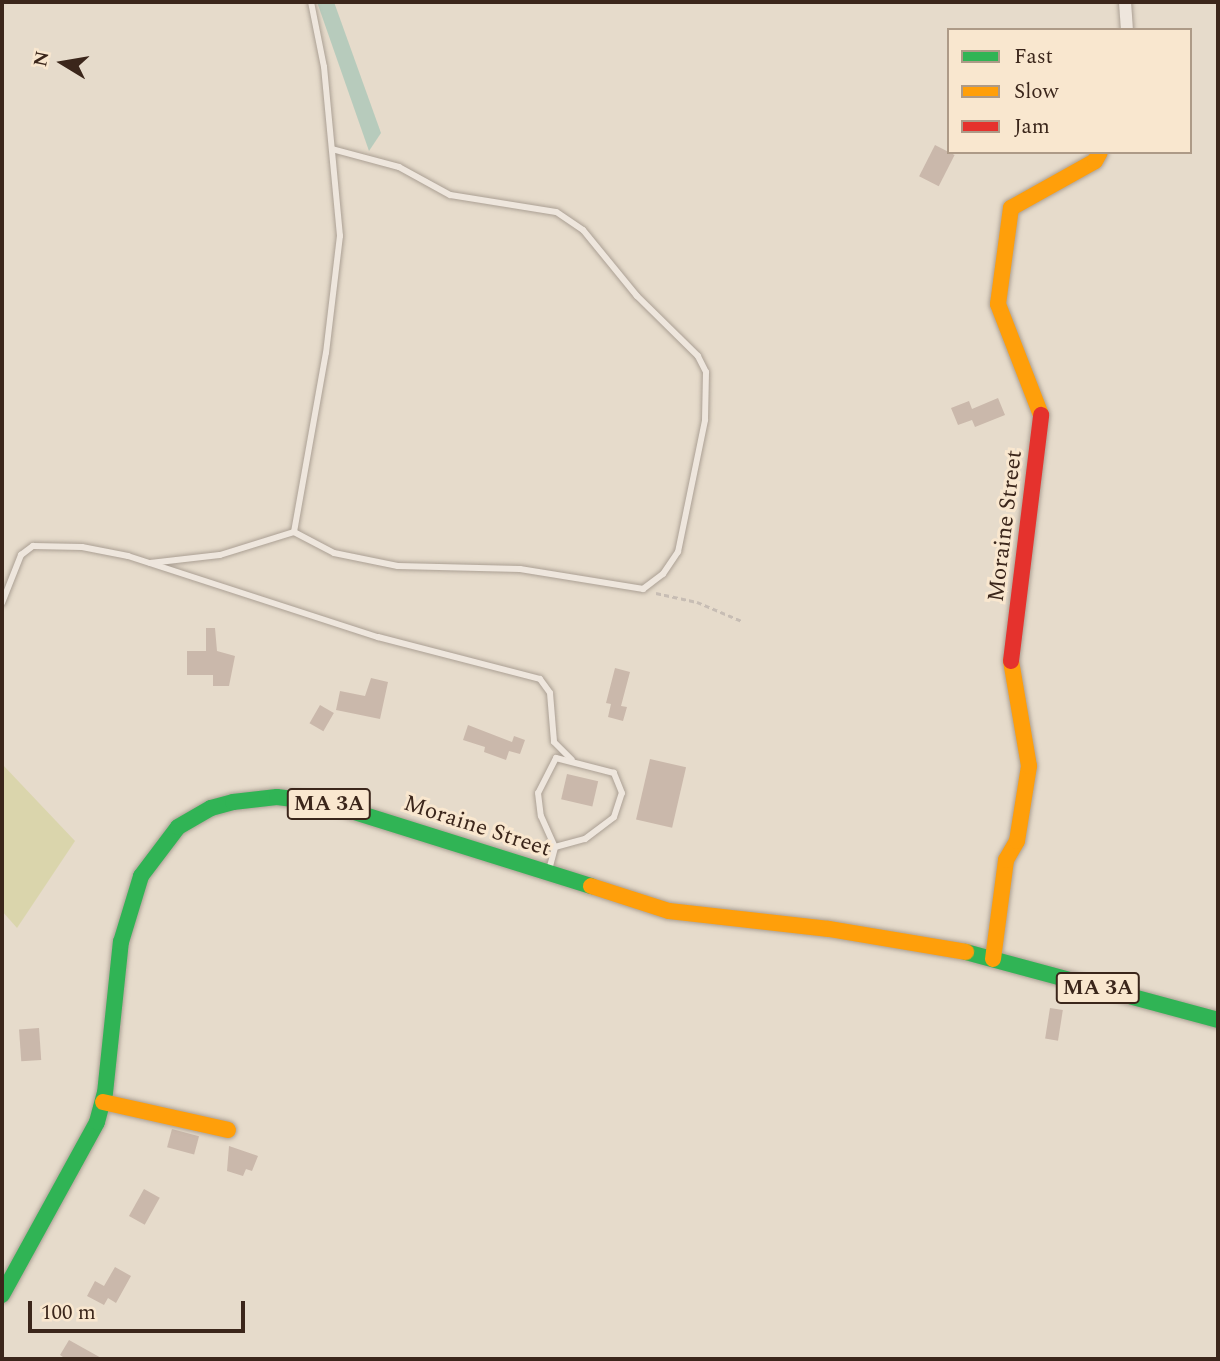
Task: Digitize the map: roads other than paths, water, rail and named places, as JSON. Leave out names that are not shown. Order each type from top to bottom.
[{"type":"main road","name":"Moraine Street","points":[[2,1295],[74,1169],[103,1102],[121,942],[133,895],[164,839],[193,817],[246,800],[301,799],[358,812],[548,875],[704,918],[829,929],[986,957],[1006,860],[1017,841],[1030,766],[1011,661],[1042,418],[998,304],[1007,236],[1011,208],[1095,161],[1099,154]]},
{"type":"main road","name":"MA 3A","points":[[986,957],[1218,1020]]},
{"type":"main road","points":[[103,1102],[228,1130]]},
{"type":"street","points":[[1125,2],[1127,28]]},
{"type":"lane","points":[[294,533],[339,270],[324,67],[311,2]]},
{"type":"lane","points":[[150,563],[220,555],[294,533],[334,553],[398,566],[520,569],[643,589],[663,574],[678,552],[705,420],[705,372],[698,356],[637,296],[583,230],[556,212],[450,195],[399,167],[332,149]]},
{"type":"lane","points":[[2,603],[21,555],[33,547],[82,547],[150,563],[379,637],[540,679],[550,693],[554,742],[572,760]]},
{"type":"lane","points":[[548,875],[555,848],[541,816],[538,793],[556,758],[614,773],[622,793],[614,817],[585,839],[555,848]]}]
